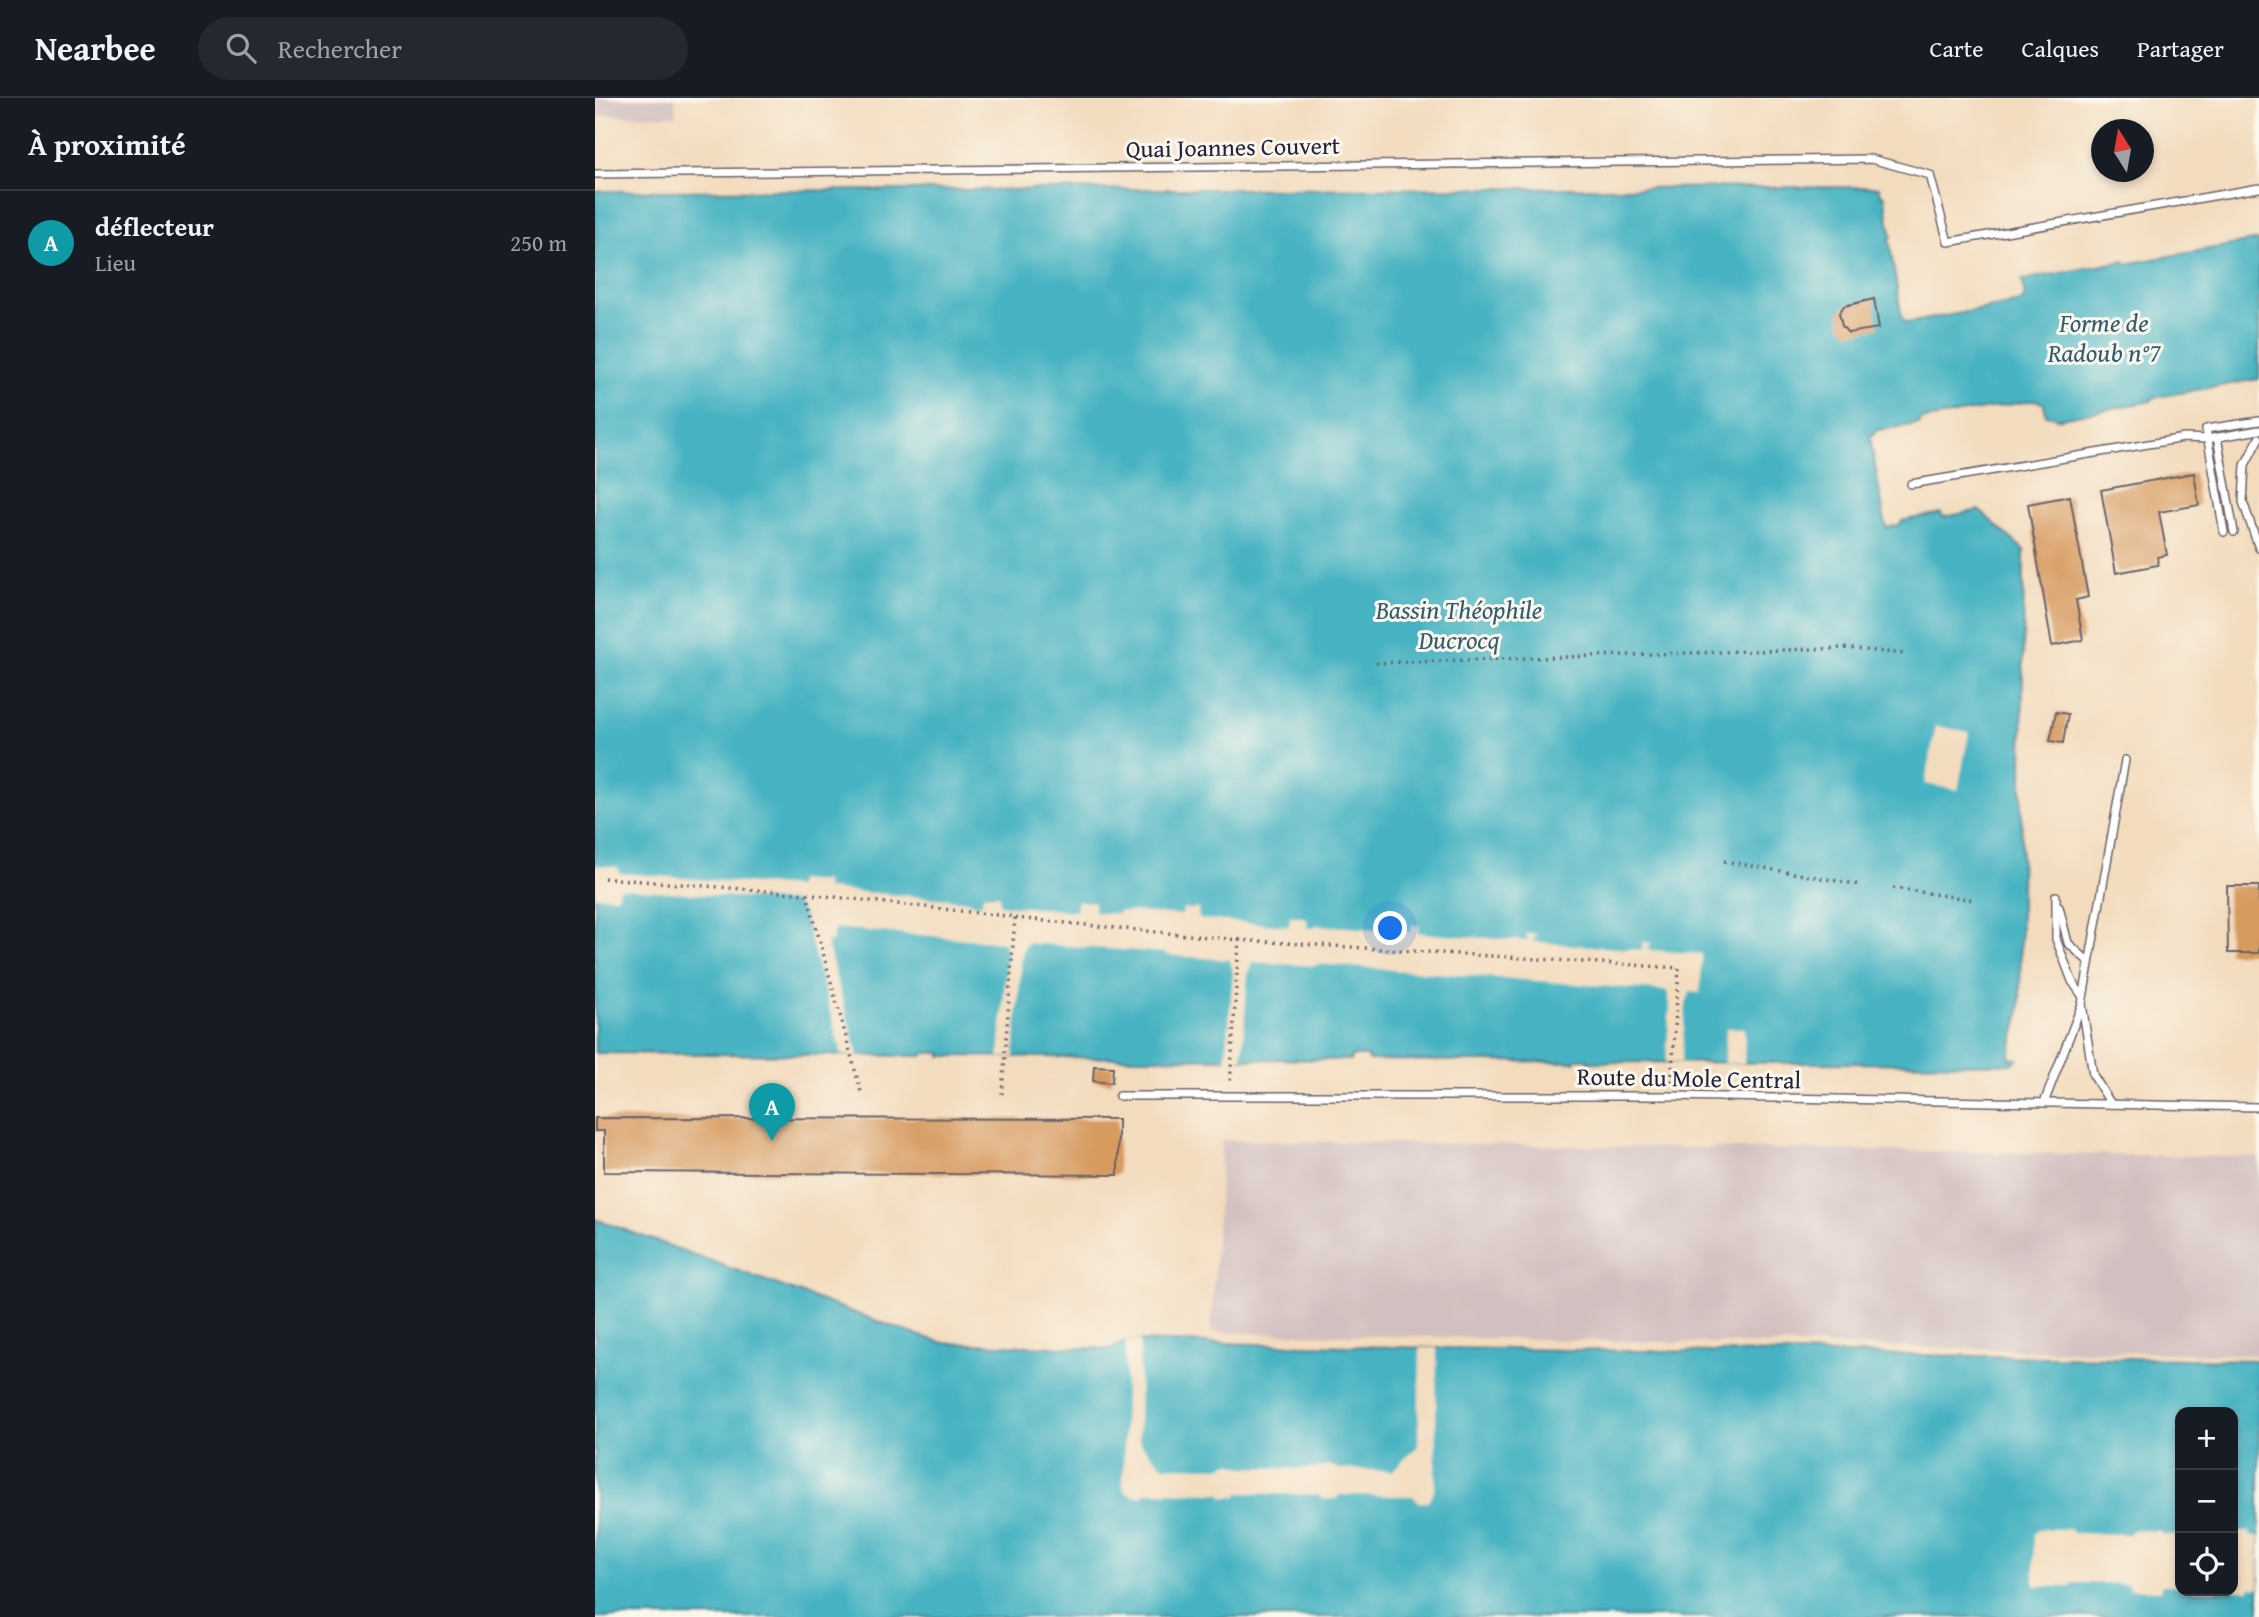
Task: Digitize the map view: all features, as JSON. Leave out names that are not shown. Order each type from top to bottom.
[{"type":"lane","name":"Quai Joannes Couvert","points":[[595,174],[1871,159],[1930,175],[1948,242],[2259,188]]},
{"type":"lane","points":[[2184,438],[2206,429],[2259,421]]},
{"type":"lane","points":[[2206,429],[2224,532]]},
{"type":"lane","points":[[1911,484],[2184,438],[2207,439],[2259,430]]},
{"type":"lane","points":[[2217,437],[2234,532]]},
{"type":"lane","points":[[2259,438],[2245,465],[2243,502],[2259,548]]},
{"type":"lane","points":[[2044,1103],[2082,1001],[2125,760]]},
{"type":"lane","points":[[2089,962],[2069,943],[2056,896],[2056,939],[2082,1001],[2093,1075],[2111,1104]]},
{"type":"lane","name":"Route du Mole Central","points":[[1119,1096],[1670,1096],[2259,1107]]},
{"type":"path","points":[[1375,663],[1845,648],[1906,654]]},
{"type":"path","points":[[1724,861],[1861,885]]},
{"type":"path","points":[[604,878],[807,894],[1239,940],[1679,968],[1670,1096]]},
{"type":"path","points":[[1893,888],[1974,901]]},
{"type":"path","points":[[807,894],[861,1092]]},
{"type":"path","points":[[1002,1094],[1015,918]]},
{"type":"path","points":[[1231,1068],[1239,940]]},
{"type":"shaded area","points":[[595,98],[675,98],[676,115],[595,116]]},
{"type":"shaded area","points":[[1222,1140],[2259,1157],[2259,1355],[1211,1332]]},
{"type":"water","name":"Bassin Théophile Ducrocq","points":[[1879,187],[1881,195],[1884,195],[1892,237],[1889,239],[1902,319],[1907,323],[2020,302],[2025,297],[2022,280],[2259,240],[2259,379],[2056,419],[2046,415],[2044,404],[2036,400],[1920,420],[1920,424],[1878,430],[1870,437],[1886,528],[1901,524],[1901,521],[1941,513],[1943,517],[1979,510],[2024,550],[2020,1012],[2009,1058],[2018,1059],[2011,1064],[1588,1062],[1588,1059],[1576,1059],[1575,1062],[1368,1060],[1367,1056],[1351,1056],[1351,1060],[941,1056],[941,1053],[924,1053],[924,1056],[595,1053],[595,191]]},
{"type":"water","points":[[595,1219],[944,1343],[1111,1349],[1126,1341],[2259,1360],[2259,1617],[595,1617]]},
{"type":"pier","points":[[1936,726],[1969,732],[1958,790],[1925,784]]},
{"type":"pier","points":[[595,865],[618,867],[619,873],[797,887],[798,880],[825,882],[825,889],[982,904],[983,894],[999,895],[1000,905],[1076,911],[1078,901],[1094,902],[1094,912],[1119,914],[1119,911],[1182,915],[1183,909],[1198,909],[1199,919],[1289,926],[1290,916],[1307,918],[1307,928],[1314,928],[1316,925],[1413,932],[1411,925],[1419,926],[1417,933],[1528,941],[1526,934],[1536,934],[1533,942],[1643,950],[1642,942],[1652,943],[1648,947],[1649,950],[1702,954],[1700,993],[1690,992],[1686,1004],[1681,1063],[1666,1062],[1670,1004],[1667,991],[1317,964],[1252,962],[1248,972],[1242,1059],[1226,1059],[1233,972],[1230,960],[1026,943],[1022,954],[1014,1057],[999,1057],[1007,954],[1004,942],[834,928],[832,942],[826,941],[858,1056],[842,1055],[803,913],[795,902],[619,888],[617,897],[595,896]]},
{"type":"pier","points":[[1726,1028],[1745,1028],[1744,1063],[1725,1063]]},
{"type":"pier","points":[[1126,1341],[1140,1341],[1139,1442],[1163,1466],[1219,1467],[1231,1463],[1242,1467],[1316,1469],[1329,1465],[1339,1469],[1392,1471],[1418,1446],[1420,1348],[1437,1348],[1435,1488],[1431,1497],[1427,1502],[1418,1502],[1413,1496],[1339,1495],[1336,1499],[1323,1499],[1318,1495],[1239,1493],[1236,1497],[1224,1497],[1221,1493],[1145,1492],[1142,1496],[1134,1496],[1126,1493],[1123,1486]]},
{"type":"pier","points":[[2039,1529],[2071,1529],[2072,1533],[2130,1534],[2131,1530],[2161,1531],[2162,1535],[2175,1535],[2175,1585],[2161,1585],[2161,1590],[2129,1589],[2128,1584],[2072,1583],[2070,1587],[2036,1586],[2034,1535]]},
{"type":"pier","points":[[2238,1532],[2250,1532],[2250,1536],[2259,1536],[2259,1588],[2250,1587],[2250,1590],[2238,1590]]},
{"type":"building","points":[[1874,299],[1879,328],[1848,333],[1842,326],[1839,313],[1844,306]]},
{"type":"building","points":[[2194,473],[2199,505],[2159,512],[2167,555],[2157,557],[2158,565],[2116,573],[2101,490]]},
{"type":"building","points":[[2070,496],[2088,597],[2076,600],[2083,640],[2052,646],[2028,504]]},
{"type":"building","points":[[2056,712],[2068,714],[2063,743],[2050,741]]},
{"type":"building","points":[[2227,886],[2259,886],[2259,953],[2228,953]]},
{"type":"building","points":[[1094,1066],[1113,1067],[1112,1083],[1093,1081]]},
{"type":"building","points":[[595,1118],[1118,1119],[1118,1175],[604,1172],[604,1131],[595,1131]]},
{"type":"place","name":"déflecteur","points":[[772,1141]]},
{"type":"water label","name":"Forme de Radoub n°7","points":[[2104,337]]}]
